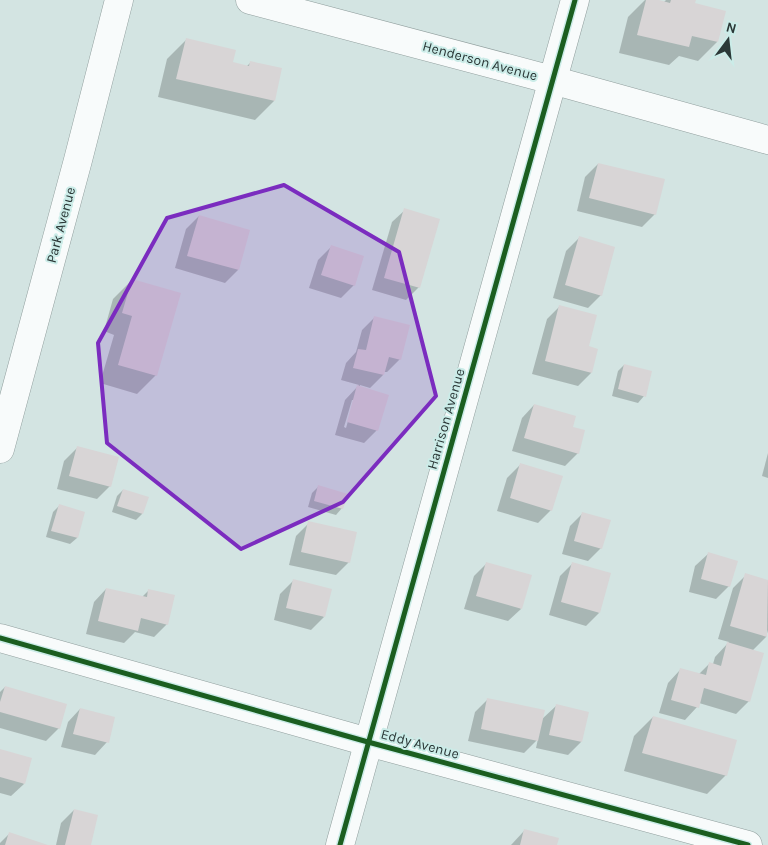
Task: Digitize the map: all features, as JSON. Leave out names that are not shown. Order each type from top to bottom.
[{"type":"street","name":"Park Avenue","points":[[0,449],[119,0]]},
{"type":"street","name":"Henderson Avenue","points":[[250,0],[552,80],[768,140]]},
{"type":"street","name":"Harrison Avenue","points":[[340,845],[575,0]]},
{"type":"street","name":"Eddy Avenue","points":[[0,638],[368,742],[748,845]]},
{"type":"highlighted area","points":[[284,185],[399,252],[436,396],[343,502],[241,549],[107,443],[98,343],[167,218]]},
{"type":"building","points":[[646,0],[659,0],[670,3],[671,0],[696,0],[695,3],[726,11],[718,42],[692,36],[689,47],[637,35]]},
{"type":"building","points":[[186,38],[236,50],[233,62],[249,66],[250,61],[282,68],[275,101],[176,79]]},
{"type":"building","points":[[598,163],[665,179],[656,215],[589,198]]},
{"type":"building","points":[[404,208],[440,219],[420,288],[384,278]]},
{"type":"building","points":[[199,215],[250,230],[239,270],[187,256]]},
{"type":"building","points":[[579,236],[615,247],[602,296],[565,285]]},
{"type":"building","points":[[331,245],[364,256],[355,286],[321,275]]},
{"type":"building","points":[[132,279],[181,293],[157,376],[118,365],[132,316],[122,313]]},
{"type":"building","points":[[559,305],[597,315],[589,346],[598,349],[592,373],[545,361]]},
{"type":"building","points":[[374,316],[410,325],[401,360],[389,357],[384,375],[353,368],[358,349],[366,350]]},
{"type":"building","points":[[624,364],[652,371],[646,397],[618,389]]},
{"type":"building","points":[[357,385],[389,395],[378,431],[347,422]]},
{"type":"building","points":[[534,404],[576,416],[573,427],[585,430],[579,454],[524,438]]},
{"type":"building","points":[[77,446],[119,457],[111,487],[69,476]]},
{"type":"building","points":[[520,463],[563,476],[552,511],[510,498]]},
{"type":"building","points":[[318,485],[348,494],[343,509],[314,501]]},
{"type":"building","points":[[123,489],[149,497],[143,514],[117,506]]},
{"type":"building","points":[[59,504],[85,512],[78,538],[51,531]]},
{"type":"building","points":[[582,512],[611,520],[602,549],[574,541]]},
{"type":"building","points":[[308,521],[357,532],[350,563],[301,552]]},
{"type":"building","points":[[708,552],[738,561],[730,587],[701,579]]},
{"type":"building","points":[[486,562],[532,575],[522,609],[476,596]]},
{"type":"building","points":[[572,562],[611,573],[600,613],[561,602]]},
{"type":"building","points":[[745,573],[768,580],[767,637],[730,626]]},
{"type":"building","points":[[293,579],[332,589],[325,617],[286,608]]},
{"type":"building","points":[[106,588],[147,597],[148,589],[175,595],[168,625],[141,618],[138,631],[98,621]]},
{"type":"building","points":[[727,642],[764,653],[750,702],[704,688],[699,708],[671,700],[680,668],[706,675],[709,662],[721,666]]},
{"type":"building","points":[[5,686],[67,704],[60,729],[0,712],[0,702]]},
{"type":"building","points":[[487,698],[545,710],[538,741],[481,729]]},
{"type":"building","points":[[556,704],[589,712],[582,742],[549,735]]},
{"type":"building","points":[[80,708],[115,717],[109,743],[73,734]]},
{"type":"building","points":[[653,716],[737,740],[727,776],[642,753]]},
{"type":"building","points":[[0,749],[32,758],[25,784],[0,777]]},
{"type":"building","points":[[74,809],[98,815],[91,845],[65,845]]},
{"type":"building","points":[[524,829],[559,838],[557,845],[520,845]]},
{"type":"building","points":[[9,832],[48,845],[5,845]]},
{"type":"cycle path","points":[[340,845],[575,0]]},
{"type":"cycle path","points":[[0,638],[368,742],[748,845]]}]
